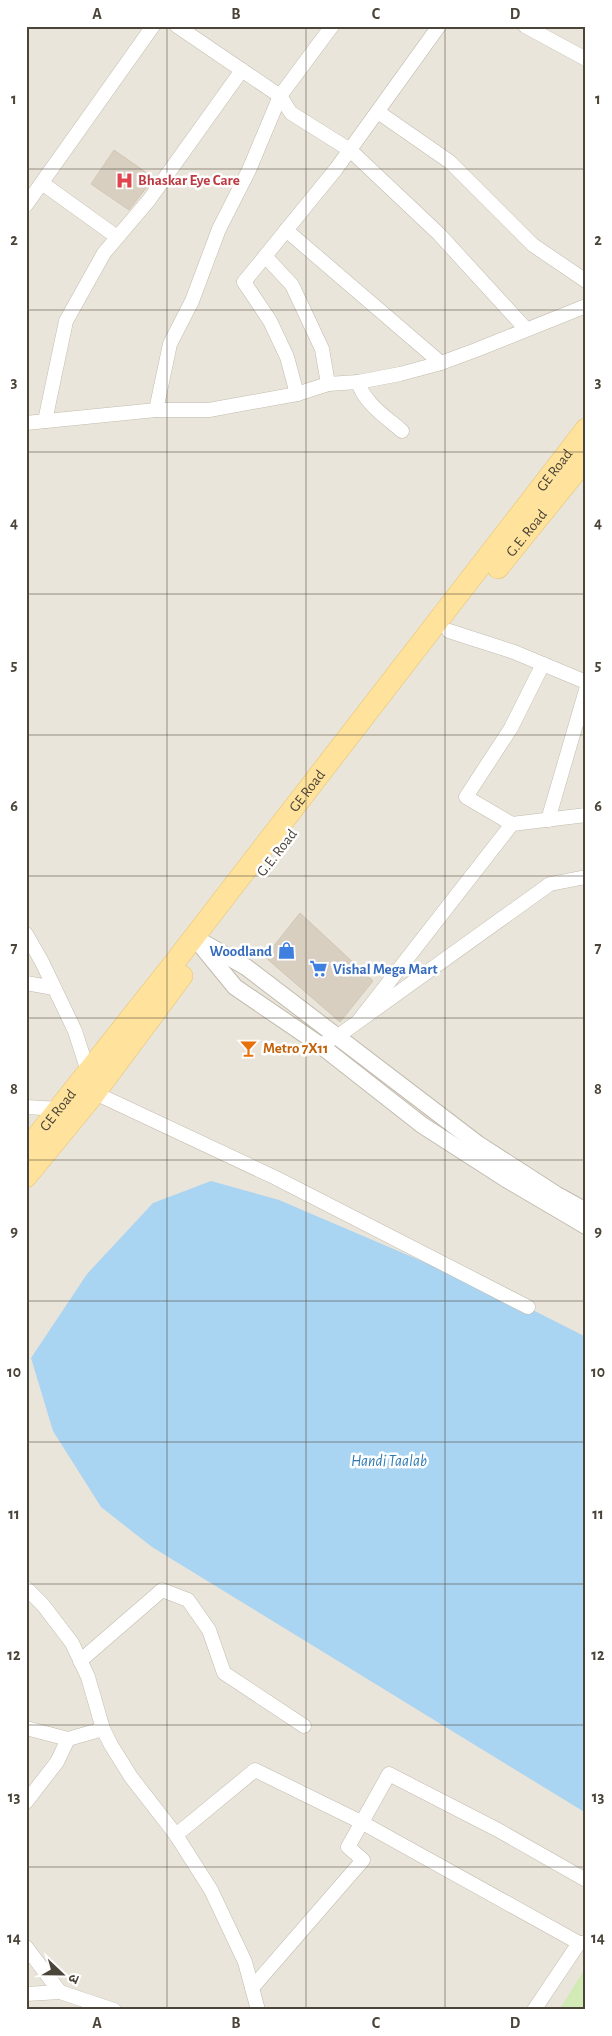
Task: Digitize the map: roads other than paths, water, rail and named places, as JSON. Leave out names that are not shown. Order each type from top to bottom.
[{"type":"main road","name":"GE Road","points":[[26,1150],[60,1109],[91,1084],[201,943],[586,429]]},
{"type":"main road","name":"G.E. Road","points":[[201,943],[586,459]]},
{"type":"main road","points":[[26,1177],[91,1084]]},
{"type":"street","points":[[26,205],[153,26]]},
{"type":"street","points":[[177,26],[280,96],[291,113],[350,150],[439,234],[526,329]]},
{"type":"street","points":[[156,410],[170,344],[192,301],[219,229],[250,170],[280,96],[332,26]]},
{"type":"street","points":[[297,394],[287,357],[270,321],[244,282],[350,150],[439,26]]},
{"type":"street","points":[[525,26],[586,58]]},
{"type":"street","points":[[45,421],[66,321],[104,253],[149,200],[242,70]]},
{"type":"street","points":[[378,112],[450,162],[533,245],[586,281]]},
{"type":"street","points":[[42,183],[117,237]]},
{"type":"street","points":[[286,230],[441,363]]},
{"type":"street","points":[[265,256],[292,285],[322,349],[328,384]]},
{"type":"street","points":[[26,423],[156,410],[209,410],[297,394],[328,384],[358,382],[400,374],[441,363],[586,306]]},
{"type":"street","points":[[358,382],[360,391],[402,431]]},
{"type":"street","points":[[449,631],[514,652],[586,682]]},
{"type":"street","points":[[543,664],[511,728],[466,797],[512,824],[586,815]]},
{"type":"street","points":[[548,820],[586,690]]},
{"type":"street","points":[[360,1019],[512,824]]},
{"type":"street","points":[[320,1045],[338,1036],[550,884],[586,877]]},
{"type":"street","points":[[26,934],[74,1031],[91,1084],[528,1307]]},
{"type":"street","points":[[201,943],[246,967],[478,1144],[557,1195],[586,1211]]},
{"type":"street","points":[[201,943],[235,987],[320,1045],[422,1125],[506,1179],[586,1226]]},
{"type":"street","points":[[26,983],[54,988]]},
{"type":"street","points":[[26,1107],[60,1109]]},
{"type":"street","points":[[26,1588],[43,1604],[72,1643],[88,1677],[103,1729],[131,1777],[176,1835],[210,1890],[245,1962],[258,2010]]},
{"type":"street","points":[[80,1660],[162,1590],[188,1600],[209,1630],[224,1673],[304,1726]]},
{"type":"street","points":[[26,1728],[68,1739],[103,1729]]},
{"type":"street","points":[[26,1802],[57,1762],[68,1739]]},
{"type":"street","points":[[176,1835],[255,1770],[362,1822],[582,1943],[534,2010]]},
{"type":"street","points":[[252,1988],[363,1860],[348,1847],[389,1774],[498,1830],[586,1880]]},
{"type":"street","points":[[26,1947],[60,1992]]},
{"type":"street","points":[[26,1994],[60,1992],[114,2010]]},
{"type":"water","name":"Handi Taalab","points":[[211,1181],[279,1200],[515,1301],[586,1337],[586,1813],[152,1547],[101,1507],[53,1431],[31,1358],[87,1274],[153,1203]]},
{"type":"place","name":"Bhaskar Eye Care","points":[[124,180]]},
{"type":"place","name":"Woodland","points":[[286,951]]},
{"type":"place","name":"Vishal Mega Mart","points":[[319,969]]},
{"type":"place","name":"Metro 7X11","points":[[249,1048]]}]
